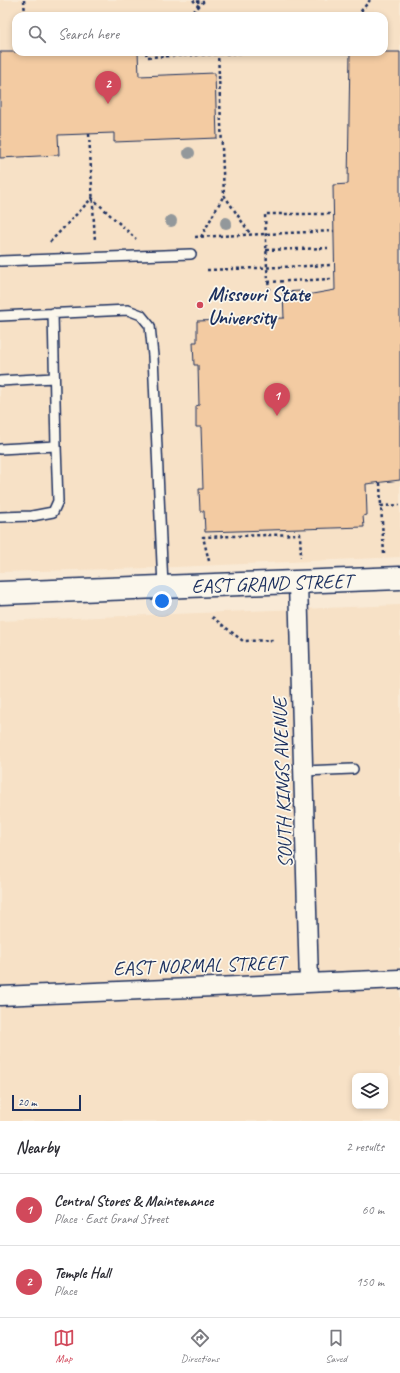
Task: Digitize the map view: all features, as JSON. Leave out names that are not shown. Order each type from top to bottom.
[{"type":"main road","name":"EAST GRAND STREET","points":[[0,593],[400,578]]},
{"type":"street","name":"SOUTH KINGS AVENUE","points":[[298,582],[309,983]]},
{"type":"street","name":"EAST NORMAL STREET","points":[[0,996],[400,979]]},
{"type":"lane","points":[[0,261],[191,254]]},
{"type":"lane","points":[[0,316],[128,310],[141,315],[150,326],[154,364],[163,587]]},
{"type":"lane","points":[[0,517],[32,516],[53,512],[58,501],[53,313]]},
{"type":"lane","points":[[0,381],[54,378]]},
{"type":"lane","points":[[0,449],[56,446]]},
{"type":"lane","points":[[303,771],[353,769]]},
{"type":"path","points":[[24,0],[25,12]]},
{"type":"path","points":[[193,0],[199,7]]},
{"type":"path","points":[[198,0],[199,7]]},
{"type":"path","points":[[193,12],[205,0]]},
{"type":"path","points":[[360,12],[370,0]]},
{"type":"path","points":[[147,56],[165,56]]},
{"type":"path","points":[[218,56],[224,196],[251,235]]},
{"type":"path","points":[[89,134],[95,241]]},
{"type":"path","points":[[200,237],[224,196]]},
{"type":"path","points":[[92,198],[136,239]]},
{"type":"path","points":[[49,242],[92,198]]},
{"type":"path","points":[[269,290],[265,214],[331,214]]},
{"type":"path","points":[[266,235],[334,231]]},
{"type":"path","points":[[266,250],[328,248]]},
{"type":"path","points":[[207,270],[331,265]]},
{"type":"path","points":[[268,282],[332,279]]},
{"type":"path","points":[[380,483],[384,554]]},
{"type":"path","points":[[381,506],[400,505]]},
{"type":"path","points":[[209,561],[203,537],[300,534],[301,557]]},
{"type":"path","points":[[212,617],[244,641],[275,640]]},
{"type":"shaded area","name":"Missouri State University","points":[[0,0],[400,0],[400,557],[152,568],[0,572]]},
{"type":"shaded area","points":[[400,605],[400,1121],[0,1121],[0,621]]},
{"type":"building","points":[[0,52],[12,52],[12,56],[138,56],[139,76],[215,73],[217,138],[114,142],[114,133],[58,135],[59,155],[0,158]]},
{"type":"building","points":[[388,52],[400,52],[400,480],[366,484],[367,515],[363,516],[364,527],[205,532],[204,511],[200,511],[199,489],[203,489],[201,427],[196,427],[196,406],[199,405],[198,365],[194,365],[193,342],[197,342],[197,321],[284,318],[283,292],[300,291],[301,296],[335,290],[333,185],[348,184],[350,56],[388,56]]},
{"type":"place","name":"Temple Hall","points":[[108,104]]},
{"type":"place","name":"Missouri State University","points":[[200,305]]},
{"type":"place","name":"Central Stores & Maintenance","points":[[277,416]]}]
